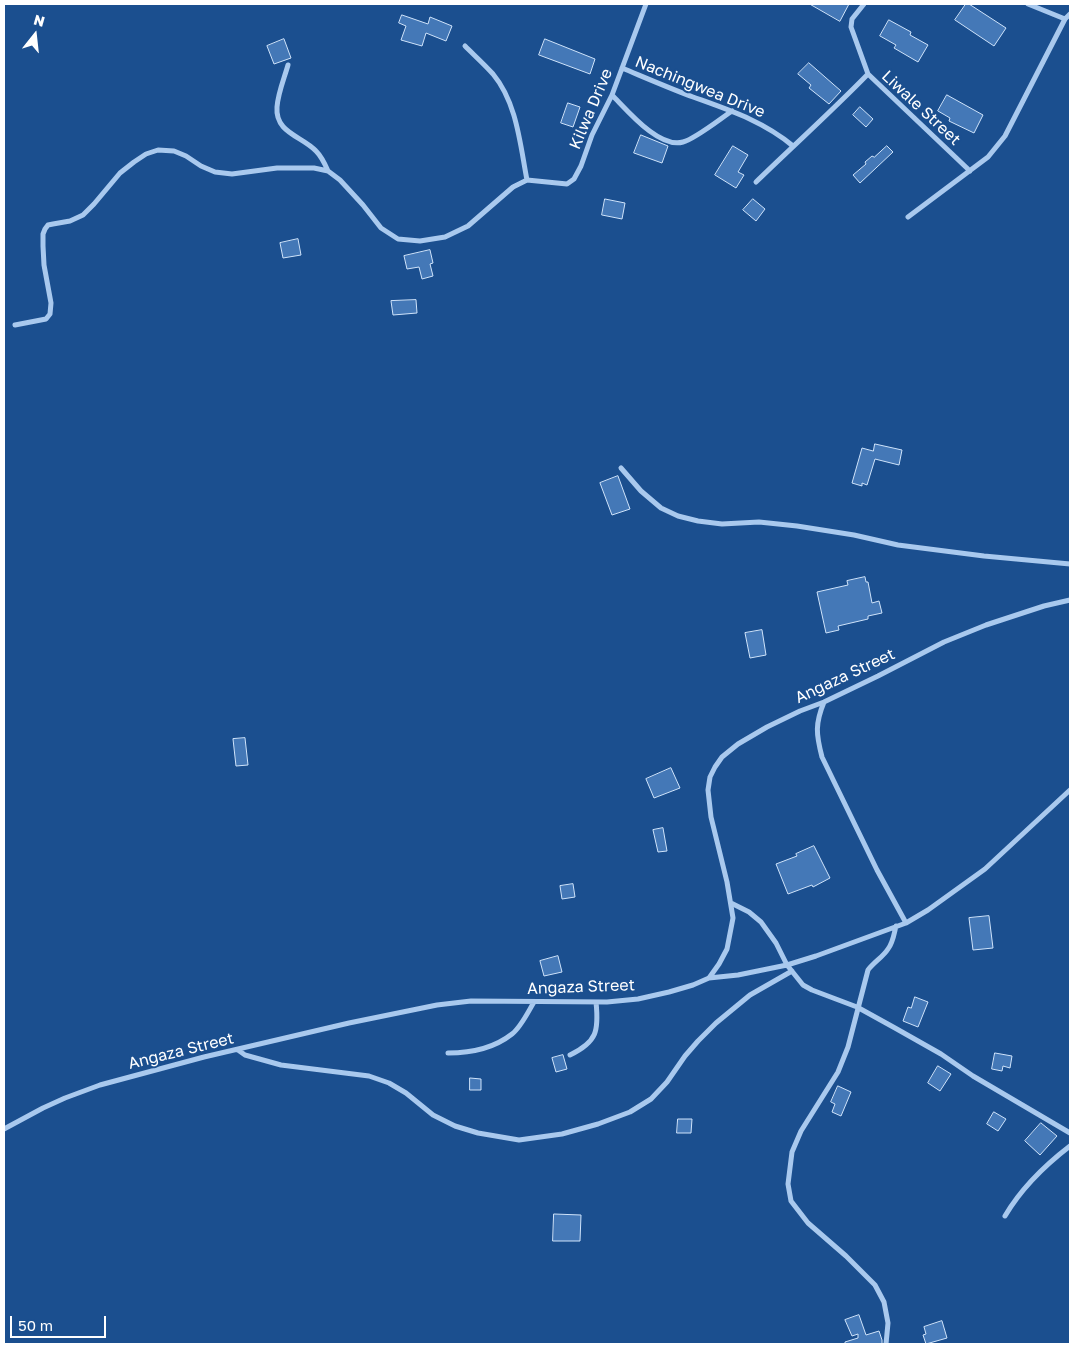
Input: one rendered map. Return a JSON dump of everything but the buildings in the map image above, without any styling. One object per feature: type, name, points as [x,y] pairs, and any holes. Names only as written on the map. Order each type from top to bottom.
[{"type":"street","name":"Kilwa Drive","points":[[528,180],[567,184],[574,179],[581,166],[592,135],[612,95],[646,4]]},
{"type":"street","name":"Liwale Street","points":[[864,4],[852,18],[851,27],[868,74],[970,171]]},
{"type":"street","points":[[1028,4],[1065,19]]},
{"type":"street","points":[[908,217],[988,157],[1005,136],[1065,19],[1070,14]]},
{"type":"street","points":[[15,325],[46,319],[50,314],[51,303],[43,246],[43,234],[48,225],[70,221],[83,215],[120,173],[146,154],[158,150],[186,156],[201,166],[215,172],[232,174],[277,168],[314,168],[328,171],[340,180],[381,228],[398,239],[420,241],[445,237],[468,226],[513,187],[528,180],[516,119],[504,92],[494,75],[466,46]]},
{"type":"street","points":[[288,65],[277,108],[280,124],[294,137],[317,152],[324,161],[328,171]]},
{"type":"street","name":"Nachingwea Drive","points":[[622,68],[761,124],[793,146]]},
{"type":"street","points":[[756,182],[868,74]]},
{"type":"street","points":[[612,95],[652,132],[662,139],[673,143],[684,142],[732,111]]},
{"type":"street","points":[[621,468],[641,491],[661,508],[678,516],[722,524],[759,522],[797,526],[854,535],[898,545],[1070,564]]},
{"type":"street","name":"Angaza Street","points":[[4,1129],[42,1108],[92,1088],[349,1023],[437,1005],[471,1001],[596,1002],[638,999],[693,985],[709,978],[727,949],[733,918],[727,882],[711,817],[708,790],[712,772],[722,757],[738,744],[767,727],[824,702],[944,642],[986,625],[1044,606],[1070,600]]},
{"type":"street","points":[[824,702],[817,719],[817,739],[822,757],[877,870],[906,922]]},
{"type":"street","points":[[709,978],[738,975],[787,965],[906,922],[928,910],[985,869],[1070,790]]},
{"type":"street","points":[[731,903],[749,912],[761,922],[776,943],[787,965],[803,985],[858,1007],[941,1054],[973,1076],[1070,1132]]},
{"type":"street","points":[[886,1344],[888,1323],[884,1302],[875,1285],[846,1256],[808,1224],[791,1201],[788,1184],[792,1152],[802,1131],[838,1072],[848,1047],[868,970],[888,949],[896,926]]},
{"type":"street","points":[[238,1050],[245,1055],[281,1065],[369,1076],[389,1083],[434,1115],[455,1126],[478,1134],[518,1140],[562,1134],[598,1124],[630,1112],[651,1100],[667,1082],[685,1056],[716,1023],[750,995],[792,971]]},
{"type":"street","points":[[448,1053],[481,1050],[513,1034],[534,1002]]},
{"type":"street","points":[[570,1055],[585,1047],[594,1037],[596,1002]]},
{"type":"street","points":[[1005,1216],[1020,1192],[1070,1146]]}]
